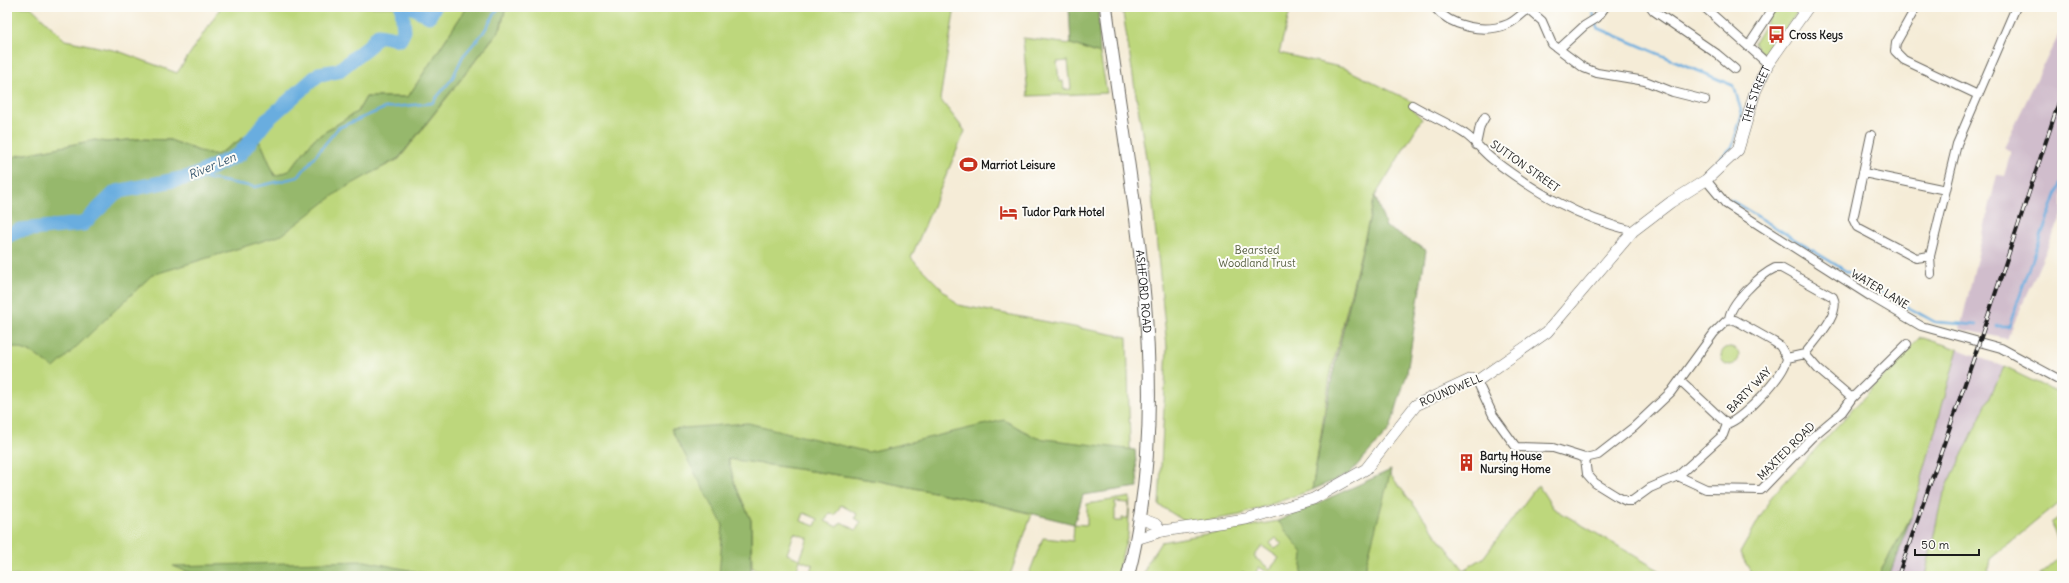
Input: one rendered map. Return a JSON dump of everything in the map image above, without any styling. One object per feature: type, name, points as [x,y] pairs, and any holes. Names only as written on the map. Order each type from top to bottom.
[{"type":"main road","name":"ASHFORD ROAD","points":[[1106,7],[1133,192],[1144,307],[1148,380],[1148,432],[1144,491],[1128,576]]},
{"type":"street","points":[[1434,7],[1439,13],[1459,24],[1480,30],[1509,24],[1527,8],[1542,21],[1552,44],[1584,68],[1597,73],[1645,81],[1673,92],[1705,100]]},
{"type":"street","points":[[1559,49],[1584,26],[1597,18],[1605,7]]},
{"type":"street","points":[[1651,7],[1654,11],[1717,54],[1735,69]]},
{"type":"street","points":[[1704,7],[1749,45],[1768,64]]},
{"type":"street","points":[[1749,45],[1774,7]]},
{"type":"street","name":"THE STREET","points":[[1706,180],[1738,150],[1756,92],[1768,64],[1808,7]]},
{"type":"street","points":[[1916,7],[1896,43],[1895,51],[1904,60],[1978,95]]},
{"type":"street","points":[[1931,274],[1930,256],[1957,144],[2016,7]]},
{"type":"street","name":"SUTTON STREET","points":[[1412,105],[1466,135],[1492,159],[1540,192],[1573,211],[1605,223],[1633,230]]},
{"type":"street","points":[[1476,145],[1480,126],[1485,117]]},
{"type":"street","points":[[1872,135],[1853,219],[1857,227],[1916,258],[1930,256]]},
{"type":"street","points":[[1864,173],[1946,190]]},
{"type":"street","name":"ROUNDWELL","points":[[1136,539],[1162,531],[1246,519],[1313,499],[1366,469],[1416,405],[1472,379],[1477,381],[1547,332],[1633,230],[1671,202],[1706,180]]},
{"type":"street","name":"WATER LANE","points":[[1706,180],[1726,204],[1863,292],[1921,326],[2001,348],[2062,381]]},
{"type":"street","points":[[1477,381],[1493,415],[1516,447],[1553,448],[1585,458],[1598,455],[1614,444],[1681,381],[1720,325],[1729,320],[1735,320],[1780,346],[1787,358],[1805,354],[1832,317],[1835,310],[1835,300],[1833,297],[1781,268],[1771,270],[1745,292],[1731,310],[1729,320]]},
{"type":"street","name":"MAXTED ROAD","points":[[1678,476],[1706,489],[1761,490],[1811,438],[1842,412],[1852,398],[1907,344]]},
{"type":"street","points":[[1805,354],[1818,369],[1852,398]]},
{"type":"street","name":"BARTY WAY","points":[[1681,381],[1727,424],[1739,418],[1776,379],[1784,368],[1787,358]]},
{"type":"street","points":[[1585,458],[1586,470],[1591,479],[1602,488],[1626,501],[1635,500],[1650,488],[1678,476],[1723,435],[1727,424]]},
{"type":"street","points":[[1139,518],[1155,524],[1162,531]]},
{"type":"shaded area","points":[[2062,27],[2062,215],[2007,339],[1960,329],[1997,175],[2004,176],[2011,152],[2004,147]]},
{"type":"shaded area","points":[[1958,349],[2004,367],[1942,497],[1925,576],[1878,576],[1911,517]]},
{"type":"green space","points":[[7,7],[31,7],[65,40],[118,51],[177,73],[221,7],[467,7],[408,97],[366,97],[358,111],[314,139],[289,171],[275,176],[261,143],[246,136],[217,155],[199,151],[170,140],[139,139],[106,142],[95,140],[16,156],[7,164]]},
{"type":"green space","points":[[467,7],[506,7],[500,29],[399,158],[341,190],[282,235],[152,275],[54,368],[31,352],[7,345],[7,164],[16,156],[95,140],[106,142],[139,139],[170,140],[199,151],[217,155],[246,136],[261,143],[275,176],[289,171],[314,139],[358,111],[366,97],[408,97]]},
{"type":"green space","points":[[506,7],[955,7],[940,99],[965,131],[911,258],[958,305],[1127,337],[1131,481],[730,459],[879,481],[989,503],[1032,514],[1010,575],[1011,576],[810,576],[813,565],[800,560],[795,576],[777,576],[752,568],[751,520],[735,485],[728,460],[724,576],[7,576],[7,321],[233,241],[399,159],[501,28]],"holes":[[[841,505],[857,514],[855,518],[861,522],[856,530],[841,522],[837,527],[825,521],[830,513],[835,515]],[[804,513],[818,519],[815,526],[801,521]],[[794,533],[808,538],[800,559],[787,554]]]},
{"type":"green space","points":[[1069,7],[1098,7],[1100,54],[1071,44]]},
{"type":"green space","name":"Bearsted Woodland Trust","points":[[1122,7],[1291,7],[1279,53],[1344,68],[1413,102],[1411,108],[1422,119],[1375,196],[1330,377],[1312,490],[1240,515],[1189,524],[1159,505],[1167,347],[1152,195]]},
{"type":"green space","points":[[1776,7],[1801,7],[1771,49],[1768,52],[1761,53],[1754,43]]},
{"type":"green space","points":[[1023,38],[1071,44],[1100,54],[1107,93],[1028,96]],"holes":[[[1068,61],[1071,89],[1064,90],[1063,81],[1059,82],[1057,62]]]},
{"type":"green space","points":[[1375,196],[1386,227],[1426,250],[1407,373],[1390,429],[1349,474],[1312,490],[1332,377]]},
{"type":"green space","points":[[1920,337],[1958,349],[1911,517],[1878,576],[1753,576],[1740,553],[1772,496]]},
{"type":"green space","points":[[1730,347],[1736,350],[1739,356],[1736,362],[1730,365],[1724,362],[1721,356],[1724,350]]},
{"type":"green space","points":[[2004,367],[2062,395],[2062,500],[1990,559],[1988,570],[1993,576],[1925,576],[1942,497]]},
{"type":"green space","points":[[1004,420],[1037,438],[1135,450],[1138,487],[1083,495],[1074,524],[989,503],[879,481],[728,459],[735,485],[751,520],[751,576],[719,576],[723,525],[671,429],[748,423],[868,452]]},
{"type":"green space","points":[[1391,470],[1363,576],[1301,576],[1303,553],[1278,521]]},
{"type":"green space","points":[[1389,473],[1464,570],[1483,558],[1538,485],[1553,508],[1669,576],[1363,576]]},
{"type":"green space","points":[[1352,488],[1315,576],[1268,576],[1269,573],[1259,567],[1254,576],[1242,572],[1240,576],[1143,576],[1147,564],[1161,542],[1278,521]],"holes":[[[1276,538],[1282,544],[1275,549],[1270,543]],[[1262,546],[1279,558],[1270,569],[1254,557]]]},
{"type":"green space","points":[[1130,497],[1128,535],[1116,576],[1028,576],[1043,538],[1073,541],[1074,524],[1087,525],[1087,504]],"holes":[[[1115,502],[1129,503],[1128,518],[1122,518],[1122,521],[1115,521]]]},
{"type":"green space","points":[[2062,515],[2062,553],[2051,523]]},
{"type":"green space","points":[[1911,517],[1889,576],[1878,576]]},
{"type":"green space","points":[[2062,555],[2062,576],[2039,576]]},
{"type":"green space","points":[[365,561],[438,576],[198,576],[173,566]]},
{"type":"waterway","name":"River Len","points":[[7,236],[20,230],[83,224],[116,192],[194,176],[240,154],[266,121],[319,74],[338,71],[370,45],[378,35],[400,39],[404,31],[402,7]]},
{"type":"waterway","name":"River Len","points":[[413,7],[429,16],[433,9],[432,7]]},
{"type":"waterway","points":[[194,176],[255,187],[298,177],[338,128],[385,108],[432,103],[452,79],[463,56],[483,33],[499,7]]},
{"type":"waterway","points":[[1591,7],[1598,28],[1734,86],[1742,114],[1732,147],[1718,161]]},
{"type":"waterway","points":[[1997,326],[2009,326],[2060,184],[2062,184]]},
{"type":"waterway","points":[[1731,200],[1880,292],[1935,322],[1977,325]]},
{"type":"railway","points":[[1898,576],[1977,349],[2062,93]]},
{"type":"place","name":"Cross Keys","points":[[1776,35]]},
{"type":"place","name":"Marriot Leisure","points":[[968,165]]},
{"type":"place","name":"Tudor Park Hotel","points":[[1009,212]]},
{"type":"place","name":"Barty House Nursing Home","points":[[1467,462]]}]
